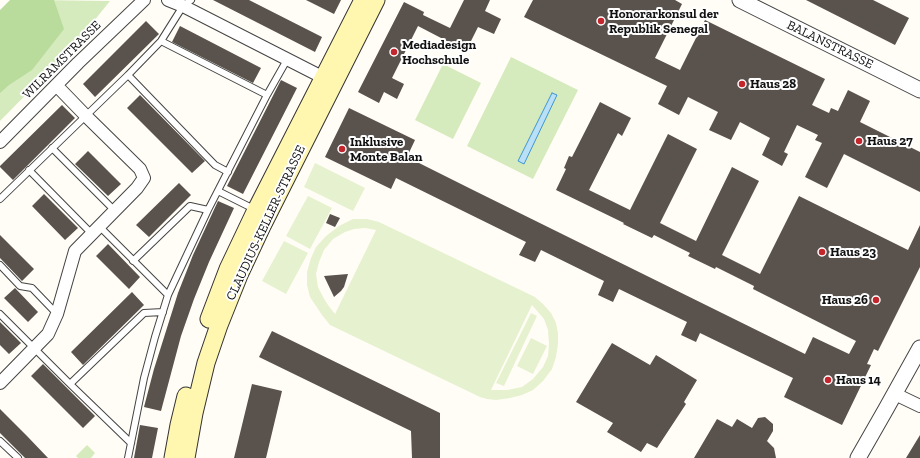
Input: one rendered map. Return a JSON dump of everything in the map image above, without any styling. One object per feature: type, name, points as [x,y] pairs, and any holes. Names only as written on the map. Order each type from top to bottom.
[{"type":"main road","name":"CLAUDIUS-KELLER-STRASSE","points":[[186,458],[194,413],[206,363],[219,325],[239,275],[329,80],[362,0]]},
{"type":"main road","name":"CLAUDIUS-KELLER-STRASSE","points":[[173,458],[179,425],[195,360],[228,269],[256,210],[376,0]]},
{"type":"street","name":"WILRAMSTRASSE","points":[[0,142],[56,85],[144,0]]},
{"type":"street","points":[[168,0],[187,3],[329,80]]},
{"type":"street","name":"BALANSTRASSE","points":[[740,0],[920,90]]},
{"type":"street","points":[[0,383],[48,334],[57,314],[76,251],[114,210],[137,188],[144,178],[140,169],[56,85]]},
{"type":"street","points":[[858,458],[920,348]]},
{"type":"street","points":[[895,394],[920,406]]},
{"type":"lane","points":[[0,199],[161,41],[187,3]]},
{"type":"lane","points":[[161,41],[267,95]]},
{"type":"lane","points":[[128,458],[144,378],[168,295],[208,210],[267,95],[288,58]]},
{"type":"lane","points":[[128,75],[214,165],[228,172]]},
{"type":"lane","points":[[52,148],[114,210]]},
{"type":"lane","points":[[29,170],[95,230],[133,261],[168,295]]},
{"type":"lane","points":[[218,191],[256,210]]},
{"type":"lane","points":[[133,261],[190,206],[208,210]]},
{"type":"lane","points":[[0,265],[20,286],[32,288],[57,314]]},
{"type":"lane","points":[[70,384],[144,313],[163,312]]},
{"type":"lane","points":[[0,314],[131,443]]},
{"type":"lane","points":[[0,441],[18,458]]},
{"type":"green space","points":[[10,0],[54,0],[64,29],[32,70],[9,85],[0,93],[0,10]]},
{"type":"green space","points":[[35,0],[110,1],[72,48],[0,121],[0,30]]},
{"type":"green space","points":[[511,57],[578,90],[533,179],[467,146]]},
{"type":"green space","points":[[443,64],[481,83],[453,139],[415,120]]},
{"type":"green space","points":[[315,163],[365,188],[353,211],[304,187]]},
{"type":"green space","points":[[308,196],[332,208],[310,249],[286,236]]},
{"type":"green space","points":[[353,219],[367,219],[379,222],[535,297],[551,313],[556,323],[558,344],[552,369],[543,381],[533,390],[510,398],[496,400],[487,399],[330,325],[310,297],[307,285],[307,272],[316,247],[326,236],[339,226]],"holes":[[[365,228],[376,230],[335,314],[318,287],[316,274],[319,262],[324,250],[333,239],[345,232]],[[532,305],[544,319],[548,330],[548,356],[543,367],[533,379],[522,387],[507,390],[491,390]]]},
{"type":"green space","points":[[284,241],[308,253],[286,294],[262,281]]},
{"type":"green space","points":[[531,313],[537,316],[504,386],[496,383]]},
{"type":"green space","points":[[531,338],[547,346],[533,374],[517,366]]},
{"type":"green space","points":[[87,445],[95,453],[91,458],[78,458],[76,456]]},
{"type":"water","points":[[552,93],[557,95],[524,164],[518,161]]},
{"type":"building","points":[[213,0],[249,0],[322,37],[315,52]]},
{"type":"building","points":[[306,0],[341,0],[334,14]]},
{"type":"building","points":[[464,0],[490,0],[485,11],[501,19],[494,34],[478,27],[466,51],[418,26],[392,78],[404,84],[397,99],[384,92],[379,103],[358,92],[404,2],[424,12],[423,15],[450,28]]},
{"type":"building","points":[[533,0],[675,0],[682,4],[655,58],[680,70],[705,20],[825,79],[812,105],[829,113],[831,108],[838,111],[848,90],[870,101],[860,122],[920,152],[920,192],[844,154],[827,188],[805,177],[822,143],[815,140],[818,135],[797,125],[784,152],[788,154],[782,166],[762,155],[770,138],[740,122],[731,140],[709,130],[718,112],[688,97],[679,115],[658,104],[667,86],[524,17]]},
{"type":"building","points":[[806,0],[873,0],[909,18],[895,45]]},
{"type":"building","points":[[146,21],[159,34],[95,97],[83,84]]},
{"type":"building","points":[[180,26],[261,68],[253,83],[172,42]]},
{"type":"building","points":[[281,80],[297,88],[243,194],[227,186]]},
{"type":"building","points":[[140,95],[205,161],[192,173],[127,108]]},
{"type":"building","points":[[600,102],[631,118],[622,136],[618,133],[589,190],[630,210],[668,134],[697,149],[660,223],[696,241],[732,167],[759,181],[722,255],[760,274],[799,196],[908,250],[920,225],[920,267],[878,351],[874,349],[867,364],[871,365],[842,425],[784,397],[793,378],[700,333],[696,342],[681,335],[687,322],[619,289],[613,302],[598,295],[604,281],[541,250],[535,262],[519,255],[526,242],[396,178],[391,189],[325,157],[349,108],[415,140],[407,157],[805,354],[813,337],[849,354],[856,341],[753,289],[754,286],[716,267],[715,269],[688,256],[690,253],[654,235],[652,238],[556,190],[566,169],[564,168],[569,156],[572,157]]},
{"type":"building","points":[[62,105],[75,118],[13,180],[0,166]]},
{"type":"building","points":[[88,151],[121,184],[108,196],[75,164]]},
{"type":"building","points":[[179,183],[191,195],[149,237],[136,225]]},
{"type":"building","points":[[44,194],[78,228],[65,240],[32,206]]},
{"type":"building","points":[[218,201],[234,208],[194,299],[181,336],[161,411],[144,407],[154,369],[178,293],[193,255]]},
{"type":"building","points":[[330,214],[340,218],[335,227],[326,223]]},
{"type":"building","points":[[0,235],[34,269],[22,281],[0,258]]},
{"type":"building","points":[[108,244],[140,277],[129,289],[96,256]]},
{"type":"building","points":[[348,274],[344,287],[334,297],[324,276]]},
{"type":"building","points":[[15,288],[38,312],[28,322],[4,298]]},
{"type":"building","points":[[132,292],[144,305],[83,365],[71,352]]},
{"type":"building","points":[[0,322],[21,343],[9,354],[0,345]]},
{"type":"building","points":[[272,331],[440,413],[440,458],[412,458],[411,431],[259,357]]},
{"type":"building","points":[[612,343],[650,365],[656,355],[697,380],[684,402],[686,404],[657,448],[647,443],[641,452],[607,432],[613,423],[576,402]]},
{"type":"building","points":[[43,364],[95,416],[83,428],[31,376]]},
{"type":"building","points":[[252,384],[282,391],[266,458],[234,458]]},
{"type":"building","points":[[0,409],[48,458],[25,458],[0,433]]},
{"type":"building","points":[[765,417],[773,424],[773,431],[767,441],[774,448],[776,458],[694,458],[717,419],[732,427],[737,419],[752,428],[758,418]]},
{"type":"building","points":[[140,425],[158,428],[152,458],[134,458]]},
{"type":"building","points":[[920,435],[920,458],[906,458]]},
{"type":"place","name":"Honorarkonsul der Republik Senegal","points":[[601,21]]},
{"type":"place","name":"Mediadesign Hochschule","points":[[394,52]]},
{"type":"place","name":"Haus 28","points":[[742,84]]},
{"type":"place","name":"Haus 27","points":[[859,141]]},
{"type":"place","name":"Inklusive Monte Balan","points":[[342,149]]},
{"type":"place","name":"Haus 23","points":[[822,252]]},
{"type":"place","name":"Haus 26","points":[[876,300]]},
{"type":"place","name":"Haus 14","points":[[828,380]]}]
